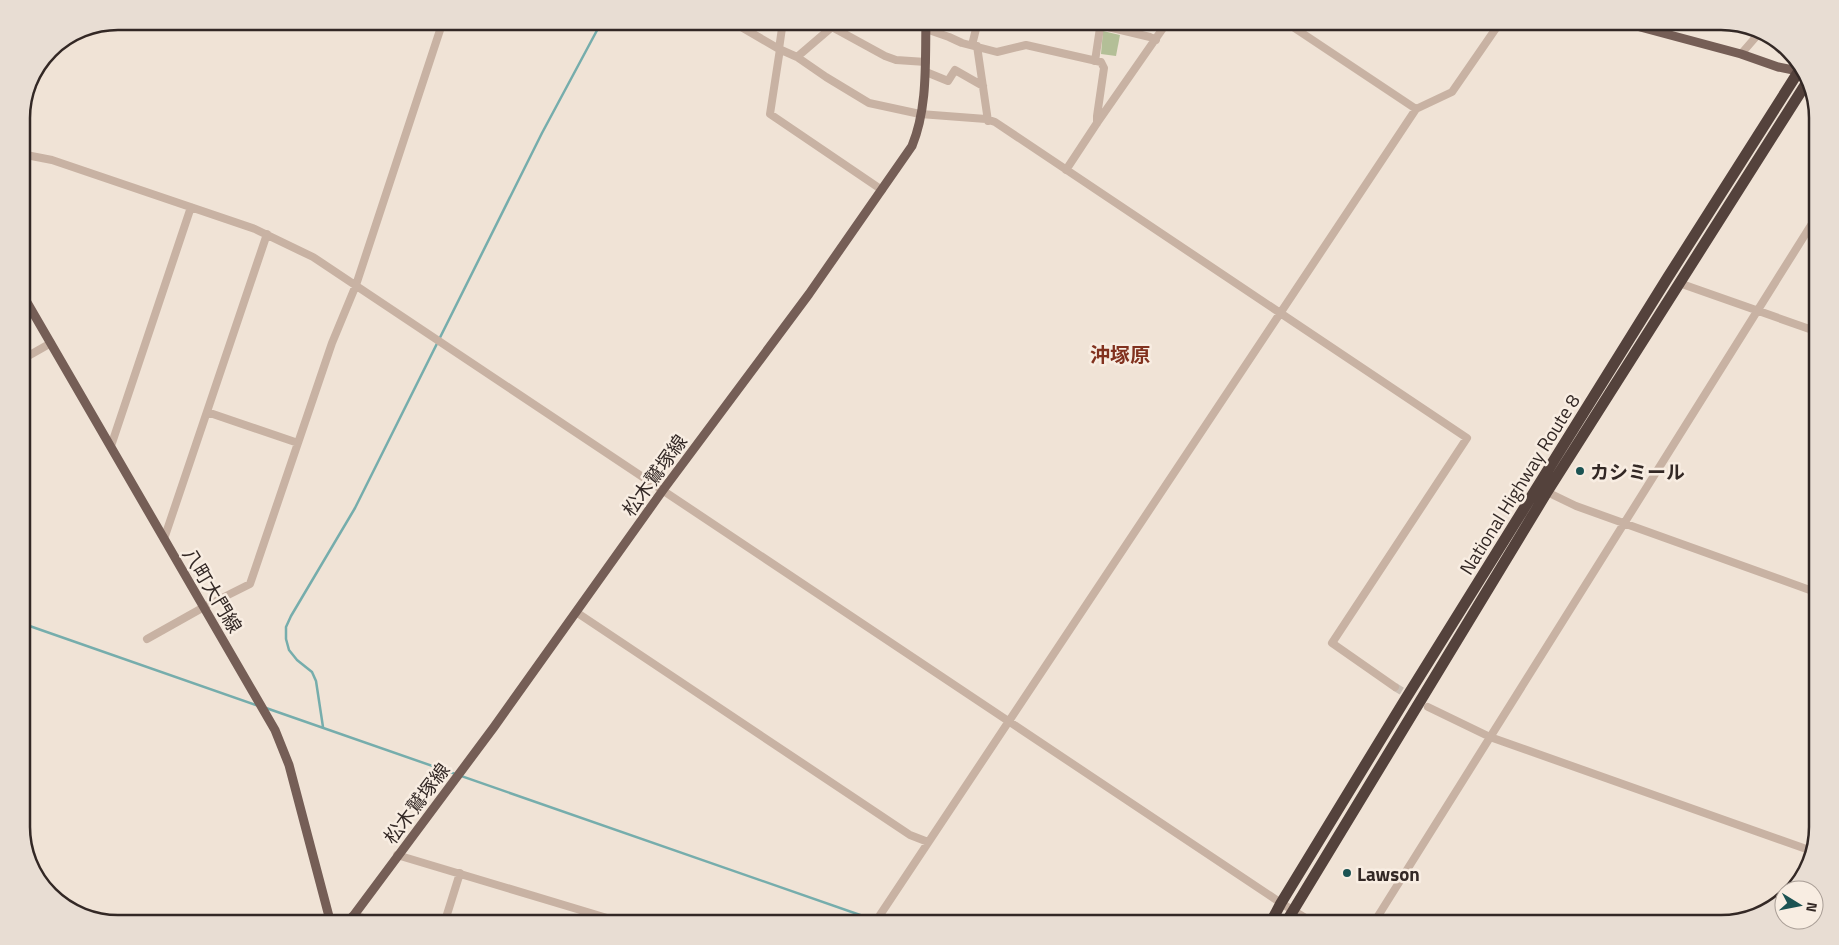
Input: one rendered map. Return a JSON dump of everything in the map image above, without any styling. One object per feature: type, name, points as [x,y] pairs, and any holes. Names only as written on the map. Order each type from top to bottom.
[{"type":"highway","name":"National Highway Route 8","points":[[1275,915],[1403,702],[1668,277],[1798,76]]},
{"type":"highway","name":"National Highway Route 8","points":[[1290,915],[1548,492],[1803,88]]},
{"type":"main road","name":"松木鷲塚線","points":[[354,915],[663,490],[809,294],[912,146],[918,132],[926,67],[926,30]]},
{"type":"main road","points":[[1651,30],[1741,54],[1778,67],[1794,69]]},
{"type":"main road","name":"八町大門線","points":[[30,306],[275,730],[289,765],[330,915]]},
{"type":"street","points":[[147,639],[250,584],[332,343],[356,285],[440,30]]},
{"type":"street","points":[[746,30],[779,49],[798,57],[826,77],[869,103],[920,114],[995,122],[1467,438],[1332,643],[1395,686]]},
{"type":"street","points":[[782,30],[770,114],[882,190]]},
{"type":"street","points":[[798,57],[829,30]]},
{"type":"street","points":[[837,30],[885,56],[926,67],[948,81],[955,70],[983,86]]},
{"type":"street","points":[[936,30],[962,43],[997,52],[1026,45],[1101,62],[1104,68],[1097,123]]},
{"type":"street","points":[[977,30],[975,46],[988,120]]},
{"type":"street","points":[[1095,61],[1100,30]]},
{"type":"street","points":[[1127,30],[1150,36],[1156,40]]},
{"type":"street","points":[[1066,170],[1162,30]]},
{"type":"street","points":[[1298,30],[1416,109]]},
{"type":"street","points":[[880,915],[1416,109],[1452,92],[1496,30]]},
{"type":"street","points":[[1741,54],[1755,37]]},
{"type":"street","points":[[30,156],[52,160],[191,207],[267,234],[301,250],[1300,915]]},
{"type":"street","points":[[111,446],[191,207]]},
{"type":"street","points":[[1379,915],[1809,228]]},
{"type":"street","points":[[164,538],[267,234]]},
{"type":"street","points":[[1679,284],[1809,329]]},
{"type":"street","points":[[30,355],[51,343]]},
{"type":"street","points":[[207,412],[298,443]]},
{"type":"street","points":[[1548,492],[1576,506],[1624,524],[1809,590]]},
{"type":"street","points":[[576,612],[910,835],[928,842]]},
{"type":"street","points":[[1428,707],[1490,737],[1806,849]]},
{"type":"street","points":[[397,855],[598,915]]},
{"type":"street","points":[[447,915],[460,873]]},
{"type":"green space","points":[[1103,31],[1120,35],[1116,56],[1101,54]]},
{"type":"waterway","points":[[323,727],[316,681],[312,672],[297,660],[289,650],[286,639],[286,627],[355,508],[542,133],[597,30]]},
{"type":"waterway","points":[[30,626],[256,705]]},
{"type":"waterway","points":[[266,708],[860,915]]},
{"type":"tunnel","points":[[1395,687],[1423,704]]},
{"type":"place","name":"カシミール","points":[[1580,471]]},
{"type":"place","name":"Lawson","points":[[1347,873]]},
{"type":"district","name":"沖塚原","points":[[1120,354]]}]
